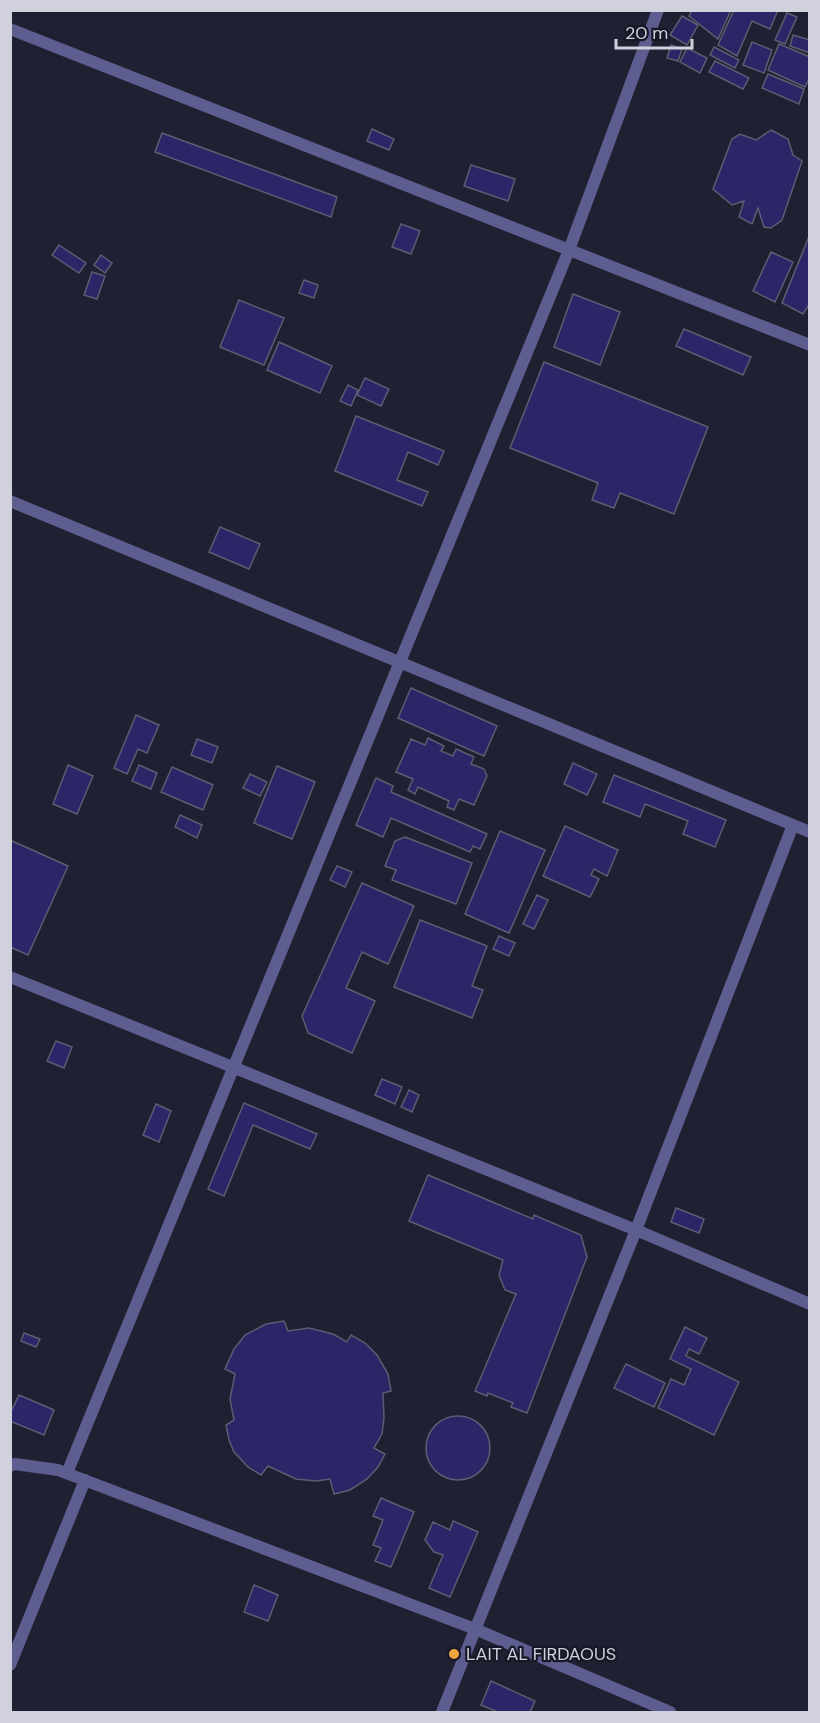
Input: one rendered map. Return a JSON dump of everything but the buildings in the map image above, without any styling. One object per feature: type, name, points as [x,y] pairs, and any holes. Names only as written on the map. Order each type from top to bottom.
[{"type":"street","points":[[67,1473],[568,250],[658,10]]},
{"type":"street","points":[[10,29],[810,345]]},
{"type":"street","points":[[10,501],[810,832]]},
{"type":"street","points":[[442,1713],[636,1230],[793,825]]},
{"type":"street","points":[[10,977],[636,1230],[810,1304]]},
{"type":"street","points":[[10,1466],[15,1464],[67,1473],[475,1629],[670,1713]]},
{"type":"street","points":[[10,1665],[85,1480]]},
{"type":"place","name":"LAIT AL FIRDAOUS","points":[[454,1654]]}]
